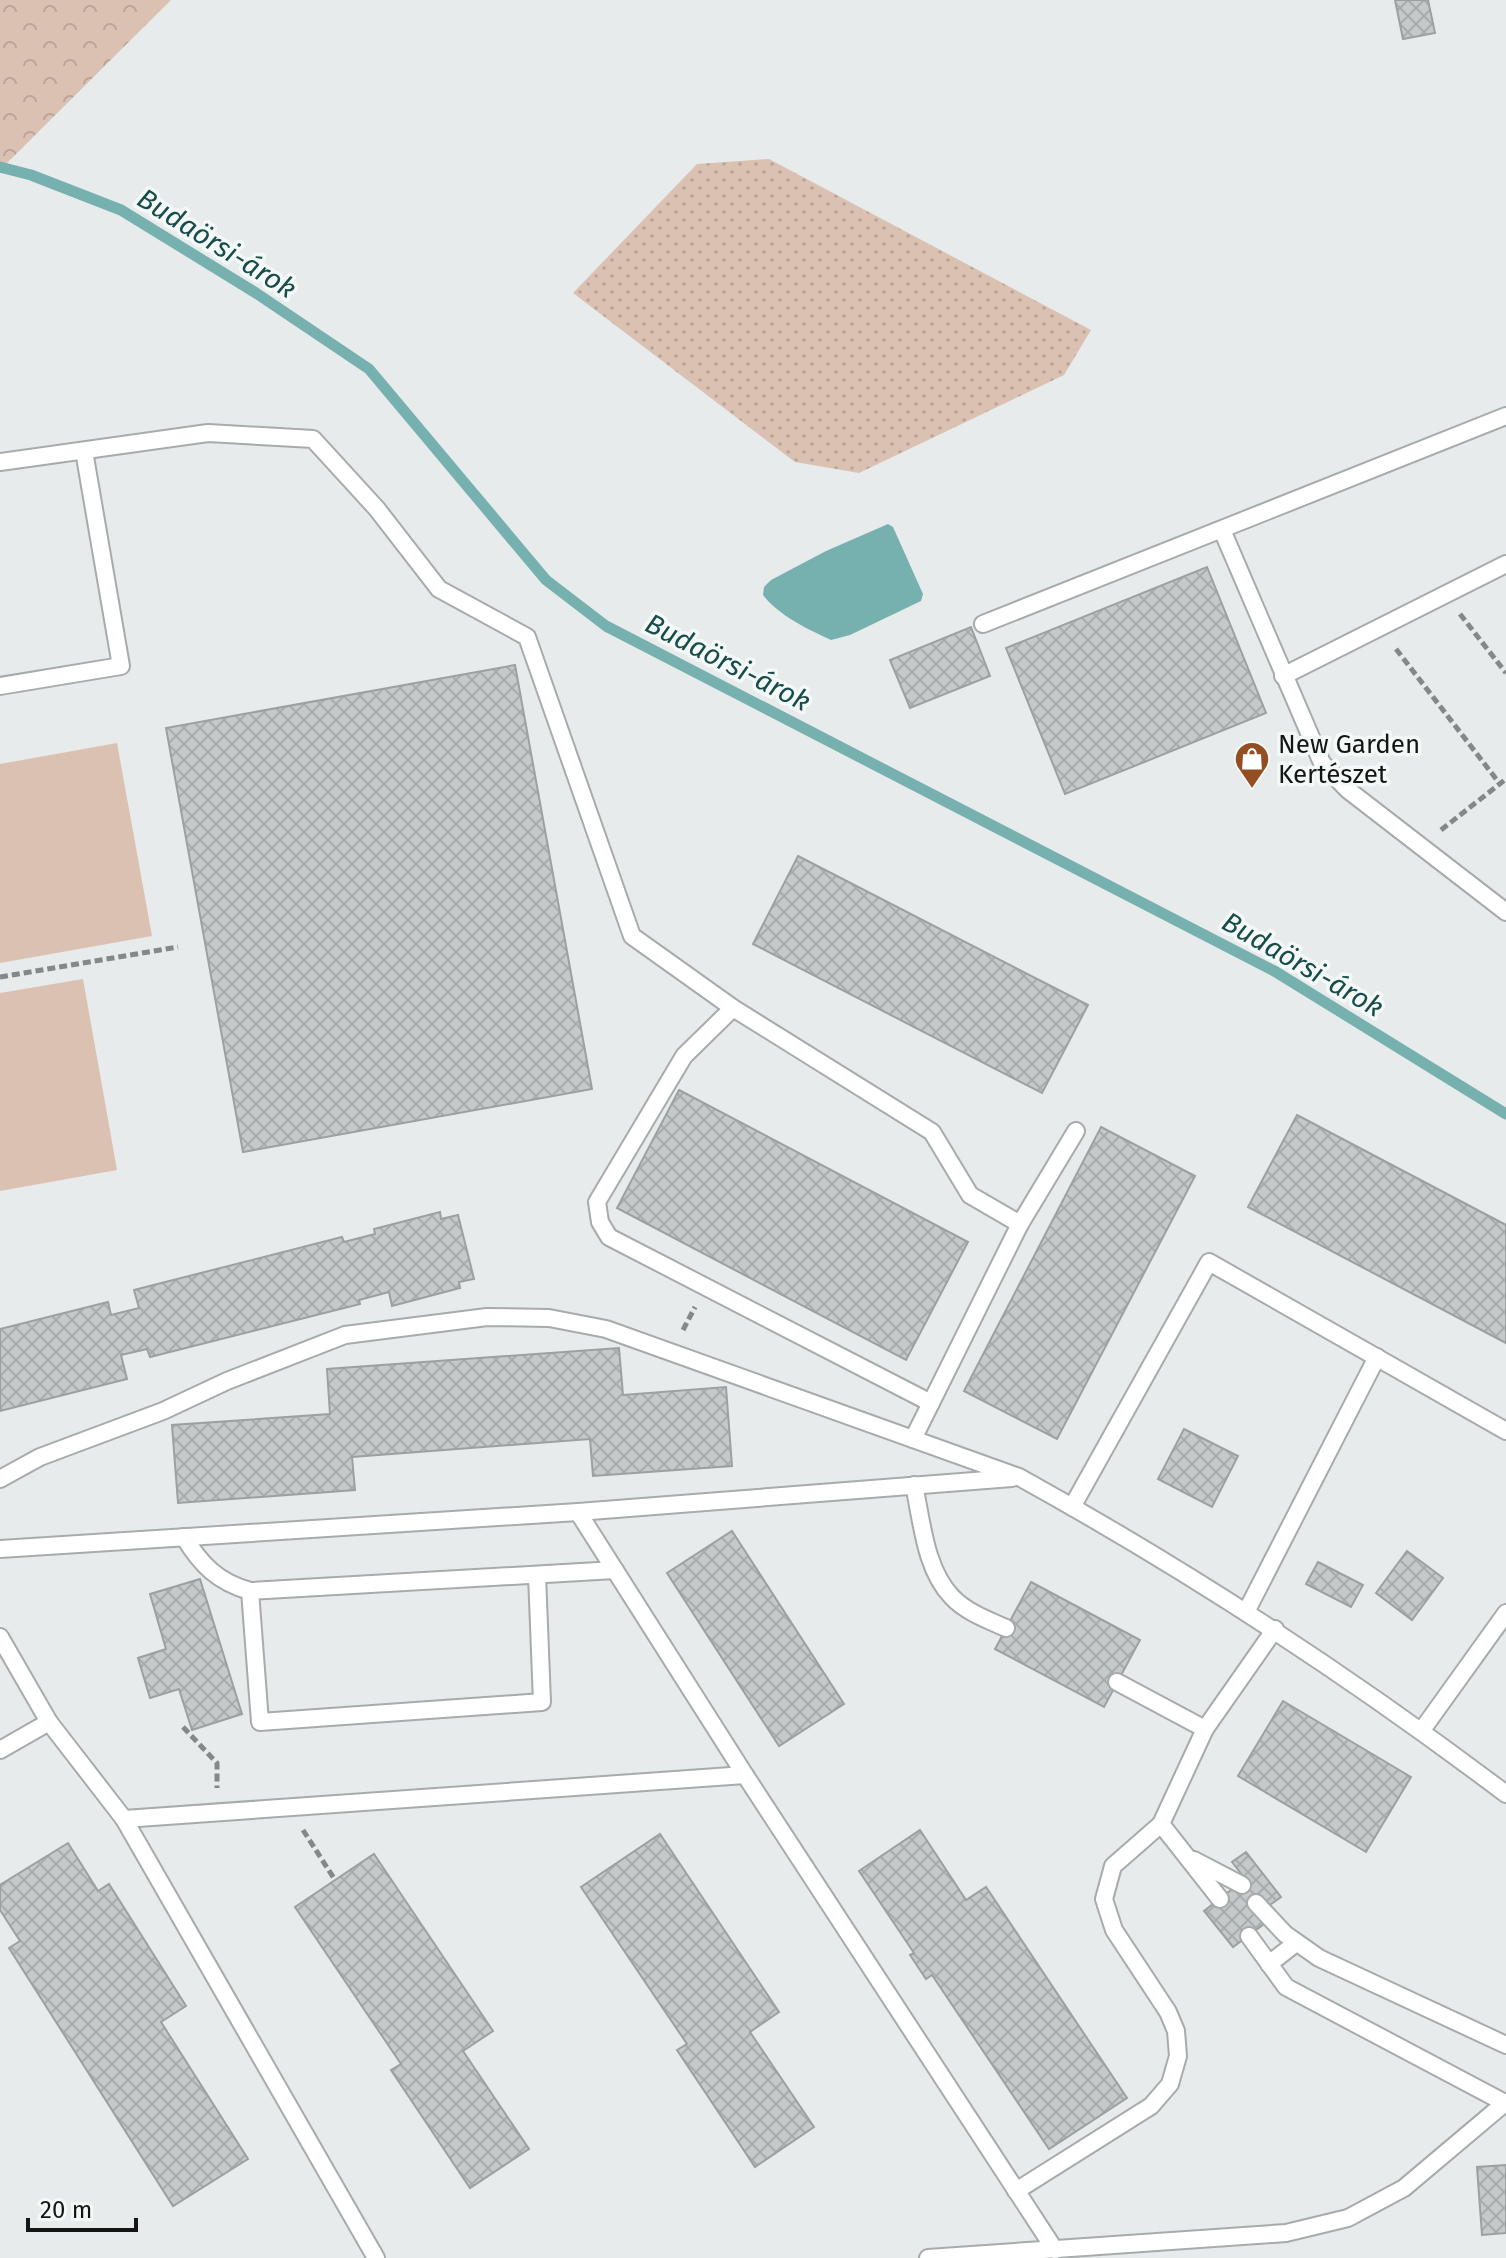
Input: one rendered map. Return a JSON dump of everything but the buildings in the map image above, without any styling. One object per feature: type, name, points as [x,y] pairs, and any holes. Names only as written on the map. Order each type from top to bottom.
[{"type":"lane","points":[[983,624],[1506,416]]},
{"type":"lane","points":[[0,462],[208,433],[313,439],[377,509],[439,589],[527,637],[632,936],[733,1008],[932,1132],[970,1195],[1020,1224]]},
{"type":"lane","points":[[0,686],[121,666],[84,451]]},
{"type":"lane","points":[[1222,530],[1322,763],[1348,790],[1506,912]]},
{"type":"lane","points":[[1283,676],[1506,564]]},
{"type":"lane","points":[[733,1008],[684,1056],[597,1202],[600,1222],[609,1237],[931,1403]]},
{"type":"lane","points":[[913,1439],[1020,1224],[1076,1131]]},
{"type":"lane","points":[[1072,1507],[1209,1262],[1506,1431]]},
{"type":"lane","points":[[0,1479],[40,1457],[163,1411],[227,1381],[345,1335],[487,1317],[549,1318],[606,1329],[1019,1477],[1275,1629],[1422,1730],[1506,1794]]},
{"type":"lane","points":[[1246,1612],[1377,1357]]},
{"type":"lane","points":[[0,1549],[578,1512],[1019,1477]]},
{"type":"lane","points":[[914,1485],[928,1552],[944,1587],[953,1599],[1006,1628]]},
{"type":"lane","points":[[578,1512],[745,1775],[1055,2250]]},
{"type":"lane","points":[[184,1537],[209,1571],[227,1585],[250,1591],[615,1570]]},
{"type":"lane","points":[[250,1591],[260,1722],[542,1702],[537,1575]]},
{"type":"lane","points":[[1422,1730],[1506,1613]]},
{"type":"lane","points":[[1016,2191],[1151,2106],[1170,2084],[1178,2056],[1176,2031],[1168,2012],[1114,1930],[1104,1899],[1113,1866],[1161,1824],[1205,1729],[1275,1629]]},
{"type":"lane","points":[[0,1637],[49,1722],[124,1819],[376,2258]]},
{"type":"lane","points":[[1117,1682],[1205,1729]]},
{"type":"lane","points":[[0,1750],[49,1722]]},
{"type":"lane","points":[[124,1819],[745,1775]]},
{"type":"lane","points":[[1161,1824],[1220,1899]]},
{"type":"lane","points":[[1187,1856],[1242,1885]]},
{"type":"lane","points":[[1256,1903],[1296,1943],[1319,1958],[1506,2045]]},
{"type":"lane","points":[[928,2258],[1286,2233],[1348,2218],[1404,2188],[1506,2103],[1286,1987],[1249,1936]]},
{"type":"lane","points":[[1269,1964],[1296,1943]]},
{"type":"path","points":[[1445,595],[1506,673]]},
{"type":"path","points":[[1380,628],[1500,784]]},
{"type":"path","points":[[1420,847],[1506,779]]},
{"type":"path","points":[[0,977],[178,947]]},
{"type":"path","points":[[671,1352],[707,1287]]},
{"type":"path","points":[[183,1727],[217,1763],[218,1813]]},
{"type":"path","points":[[288,1808],[335,1880]]},
{"type":"green space","points":[[0,0],[171,0],[0,170]]},
{"type":"green space","points":[[769,159],[1091,330],[1064,375],[859,473],[795,462],[573,293],[697,164]]},
{"type":"green space","points":[[117,743],[152,936],[0,963],[0,764]]},
{"type":"green space","points":[[83,979],[117,1170],[0,1191],[0,993]]},
{"type":"water","points":[[888,524],[893,527],[923,594],[921,601],[850,635],[831,640],[785,615],[763,595],[764,587],[771,580],[826,551]]},
{"type":"waterway","name":"Budaörsi-árok","points":[[0,167],[31,175],[121,210],[256,293],[369,369],[546,580],[606,626],[1276,972],[1506,1114]]},
{"type":"place","name":"New Garden Kertészet","points":[[1252,790]]}]
